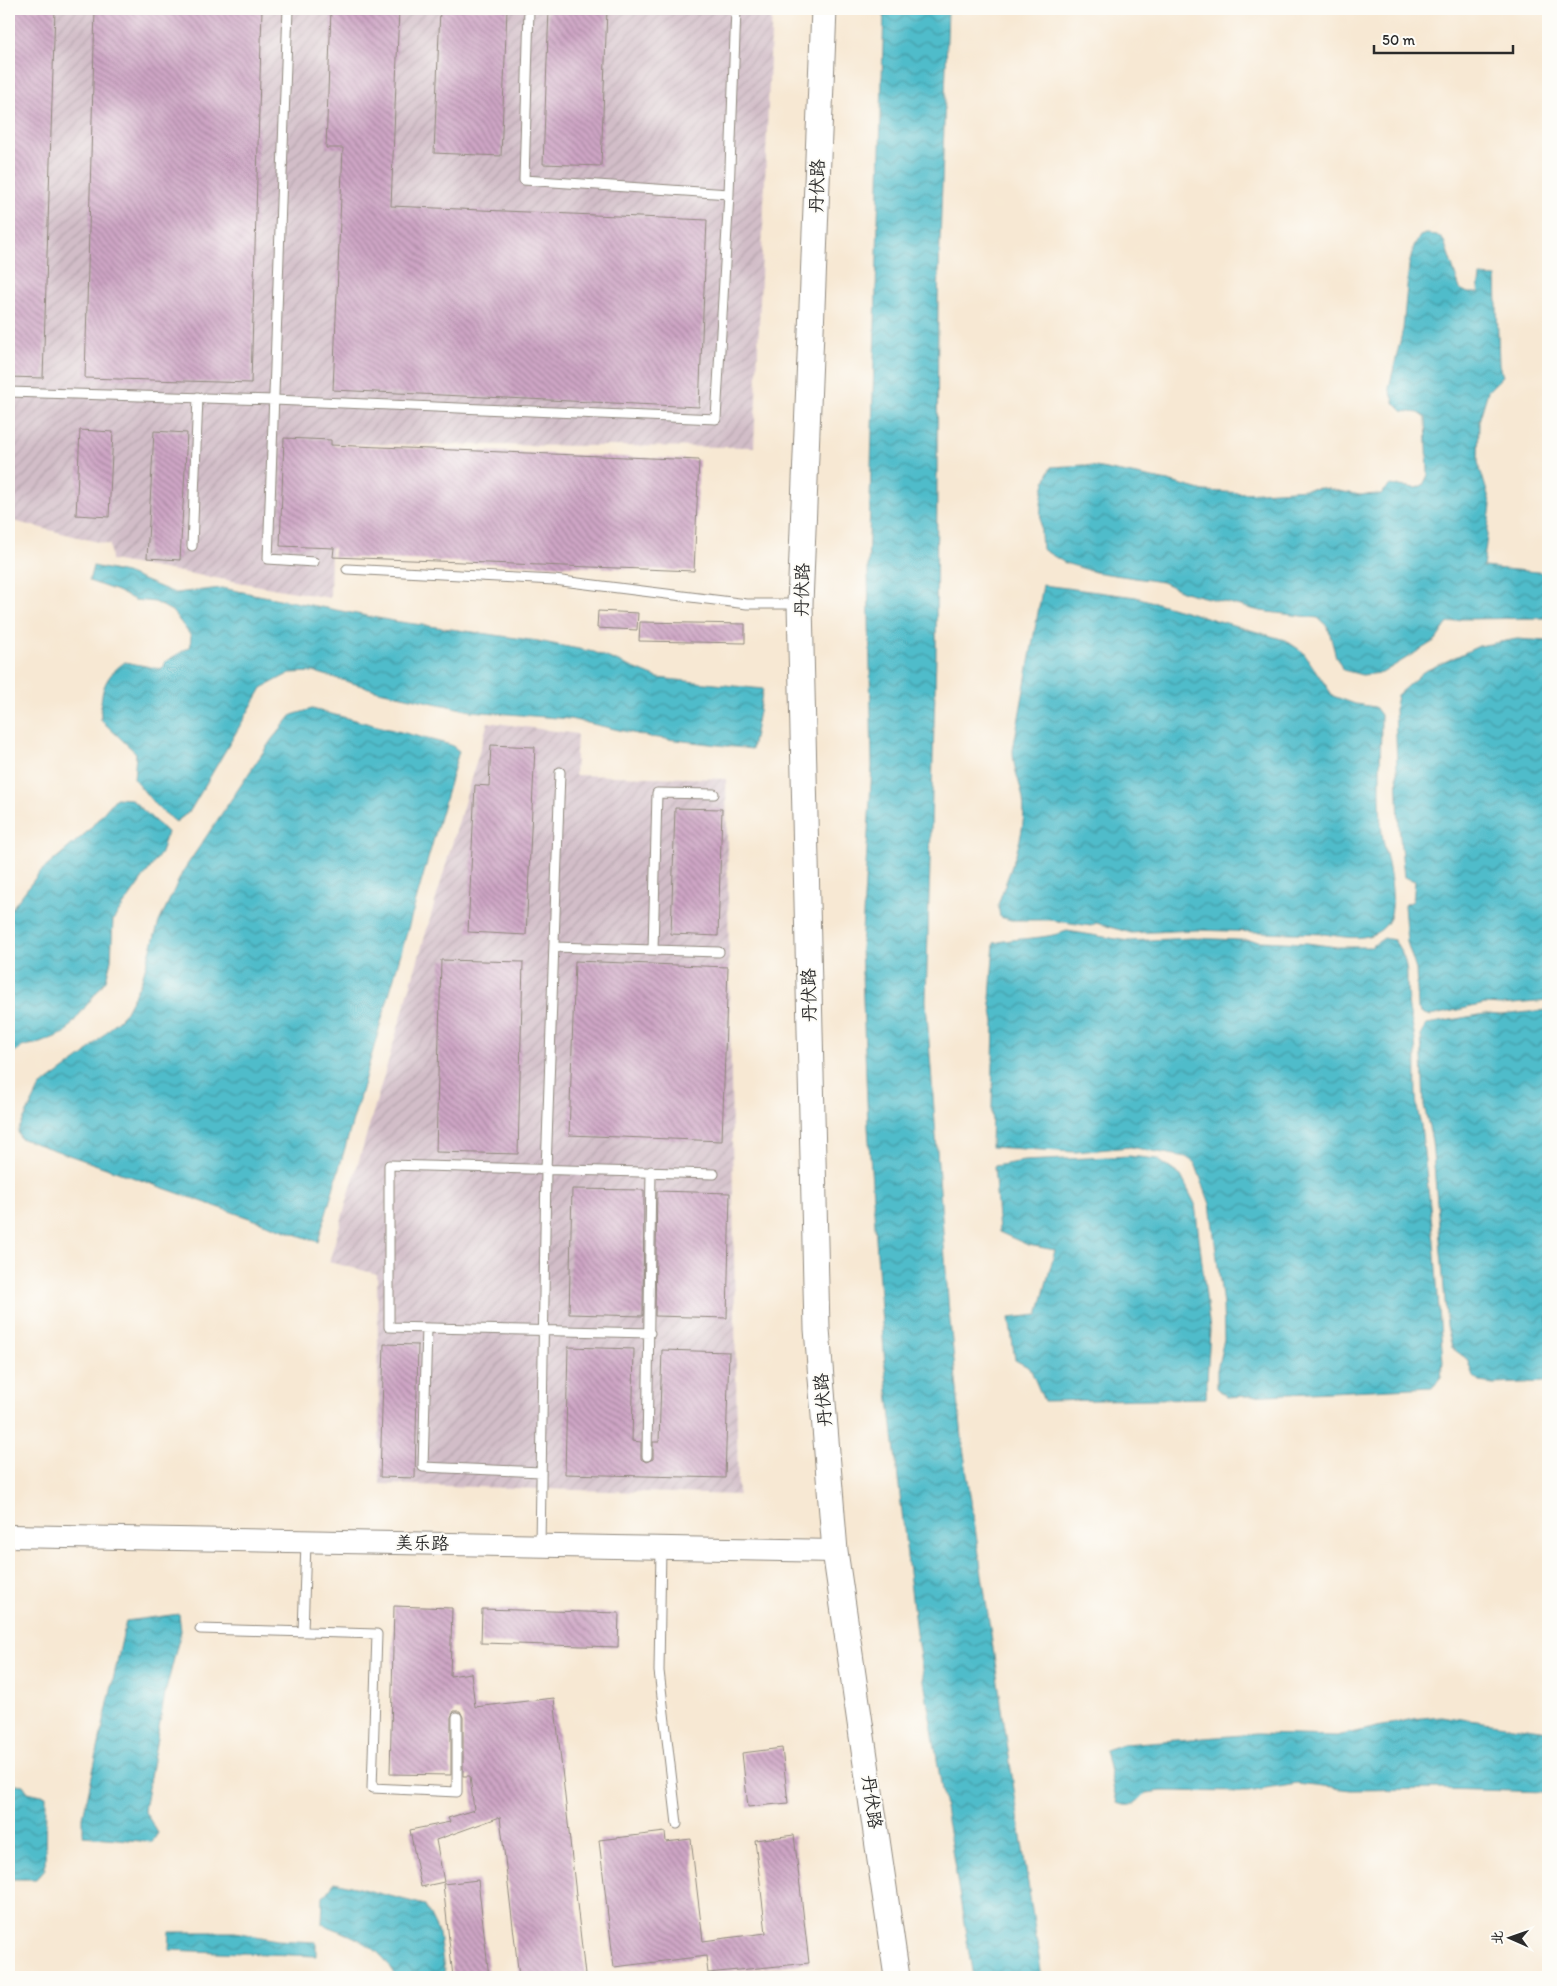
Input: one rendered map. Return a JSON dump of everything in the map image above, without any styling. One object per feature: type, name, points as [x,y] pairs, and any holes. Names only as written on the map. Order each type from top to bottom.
[{"type":"main road","name":"丹伏路","points":[[824,9],[800,604],[817,1329],[835,1551],[897,1977]]},
{"type":"street","name":"美乐路","points":[[9,1536],[835,1551]]},
{"type":"lane","points":[[288,9],[268,559],[314,562]]},
{"type":"lane","points":[[529,9],[524,180],[728,194]]},
{"type":"lane","points":[[9,392],[274,400],[716,419],[736,9]]},
{"type":"lane","points":[[192,546],[198,398]]},
{"type":"lane","points":[[347,569],[554,580],[747,604],[800,604]]},
{"type":"lane","points":[[540,1546],[546,1170],[560,772]]},
{"type":"lane","points":[[653,950],[657,793],[714,794]]},
{"type":"lane","points":[[554,947],[719,952]]},
{"type":"lane","points":[[650,1333],[389,1327],[389,1165],[714,1174]]},
{"type":"lane","points":[[647,1456],[651,1172]]},
{"type":"lane","points":[[427,1328],[424,1467],[541,1472]]},
{"type":"lane","points":[[303,1632],[306,1541]]},
{"type":"lane","points":[[661,1548],[659,1671],[678,1824]]},
{"type":"lane","points":[[200,1629],[376,1634],[372,1788],[457,1792],[457,1717]]},
{"type":"shaded area","points":[[9,9],[772,9],[754,447],[333,444],[330,598],[111,560],[110,545],[9,520]]},
{"type":"shaded area","points":[[488,722],[577,734],[575,775],[726,779],[738,1495],[380,1484],[377,1274],[329,1262]]},
{"type":"water","points":[[884,9],[948,9],[938,300],[936,655],[926,1001],[949,1312],[963,1447],[1042,1977],[973,1977],[916,1633],[885,1366],[868,1127],[861,948],[872,766],[868,572]]},
{"type":"water","points":[[1426,234],[1437,235],[1444,241],[1460,289],[1468,293],[1478,293],[1480,276],[1496,277],[1499,365],[1503,376],[1488,391],[1479,421],[1478,462],[1491,505],[1483,567],[1548,573],[1548,618],[1461,619],[1447,624],[1436,640],[1382,673],[1362,675],[1343,670],[1336,657],[1328,627],[1318,618],[1260,611],[1184,592],[1162,582],[1095,572],[1065,563],[1042,549],[1042,497],[1051,467],[1085,465],[1168,481],[1204,491],[1245,493],[1323,488],[1360,495],[1381,494],[1390,485],[1416,488],[1423,485],[1428,475],[1426,418],[1419,413],[1402,411],[1395,404],[1389,388],[1403,329],[1409,265],[1414,246],[1420,236]]},
{"type":"water","points":[[93,566],[126,573],[175,593],[222,588],[393,621],[538,641],[594,652],[658,678],[763,689],[752,749],[650,737],[570,719],[471,711],[379,691],[315,672],[290,673],[262,688],[190,811],[176,822],[157,807],[134,779],[136,753],[101,720],[101,702],[104,687],[111,674],[125,662],[161,669],[166,661],[190,647],[191,636],[172,611],[155,602],[135,600],[89,581]]},
{"type":"water","points":[[1043,585],[1136,597],[1285,640],[1303,652],[1333,696],[1355,704],[1375,707],[1381,715],[1381,819],[1392,894],[1390,918],[1385,926],[1372,935],[1356,938],[1324,934],[1196,930],[1131,933],[1096,923],[1091,926],[1050,920],[1011,920],[1000,917],[998,905],[1023,826],[1023,799],[1014,764],[1013,750]]},
{"type":"water","points":[[1517,639],[1548,641],[1548,1001],[1501,1005],[1485,1004],[1430,1016],[1418,1009],[1416,970],[1407,942],[1404,905],[1413,901],[1415,881],[1404,877],[1399,827],[1395,707],[1397,695],[1423,672],[1479,646]]},
{"type":"water","points":[[312,709],[451,745],[459,751],[318,1242],[20,1138],[18,1131],[40,1087],[84,1055],[125,1013],[141,982],[159,922],[183,871],[272,739],[292,715]]},
{"type":"water","points":[[116,798],[131,799],[167,832],[161,853],[113,920],[111,960],[106,980],[65,1033],[40,1043],[24,1046],[9,1055],[9,912],[40,872],[87,832]]},
{"type":"water","points":[[1067,931],[1129,941],[1192,938],[1307,943],[1337,947],[1371,947],[1384,938],[1394,940],[1400,949],[1407,970],[1407,992],[1416,1051],[1417,1104],[1434,1242],[1443,1363],[1441,1377],[1432,1387],[1227,1397],[1217,1388],[1217,1370],[1224,1339],[1223,1305],[1210,1204],[1195,1163],[1186,1157],[1130,1147],[1075,1152],[991,1147],[994,1022],[990,998],[994,943],[1049,936]]},
{"type":"water","points":[[1548,1010],[1548,1382],[1493,1384],[1480,1382],[1473,1376],[1467,1359],[1452,1348],[1447,1326],[1432,1141],[1424,1105],[1421,1034],[1427,1024],[1485,1014],[1501,1015]]},
{"type":"water","points":[[1129,1156],[1157,1159],[1181,1176],[1195,1204],[1210,1330],[1206,1398],[1044,1401],[1030,1368],[1015,1360],[1009,1318],[1038,1315],[1055,1250],[1028,1245],[999,1232],[994,1166],[1024,1161]]},
{"type":"water","points":[[179,1614],[181,1631],[165,1694],[144,1810],[158,1833],[152,1842],[83,1836],[83,1817],[126,1621]]},
{"type":"water","points":[[1441,1716],[1548,1731],[1548,1792],[1442,1789],[1351,1790],[1297,1784],[1248,1792],[1162,1791],[1146,1793],[1133,1804],[1122,1805],[1117,1803],[1105,1750],[1123,1744],[1257,1734],[1337,1736],[1413,1719]]},
{"type":"water","points":[[9,1783],[23,1785],[28,1792],[46,1796],[45,1869],[36,1879],[9,1879]]},
{"type":"water","points":[[335,1882],[425,1905],[439,1934],[445,1977],[395,1977],[383,1957],[365,1943],[322,1924],[323,1897]]},
{"type":"water","points":[[170,1932],[235,1932],[277,1940],[316,1942],[316,1956],[169,1950]]},
{"type":"building","points":[[9,9],[55,9],[43,378],[9,377]]},
{"type":"building","points":[[95,9],[262,9],[251,383],[85,378]]},
{"type":"building","points":[[331,9],[399,9],[391,206],[707,220],[699,407],[333,390],[343,148],[326,148]]},
{"type":"building","points":[[440,9],[507,9],[501,156],[434,153]]},
{"type":"building","points":[[549,9],[607,9],[601,166],[543,164]]},
{"type":"building","points":[[80,430],[113,432],[109,517],[76,515]]},
{"type":"building","points":[[154,431],[187,433],[180,560],[147,558]]},
{"type":"building","points":[[284,438],[331,440],[331,445],[699,460],[694,571],[333,557],[334,548],[280,546]]},
{"type":"building","points":[[598,611],[638,613],[637,630],[597,628]]},
{"type":"building","points":[[640,622],[745,624],[745,643],[639,641]]},
{"type":"building","points":[[491,745],[535,747],[526,935],[468,932],[475,785],[489,786]]},
{"type":"building","points":[[675,808],[722,809],[718,936],[671,934]]},
{"type":"building","points":[[441,960],[523,962],[518,1154],[436,1152]]},
{"type":"building","points":[[575,961],[728,967],[722,1141],[569,1135]]},
{"type":"building","points":[[572,1189],[644,1190],[643,1316],[569,1314]]},
{"type":"building","points":[[657,1191],[730,1193],[727,1318],[655,1316]]},
{"type":"building","points":[[384,1344],[418,1345],[415,1478],[380,1477]]},
{"type":"building","points":[[568,1347],[634,1349],[632,1441],[641,1442],[641,1459],[646,1462],[653,1459],[653,1442],[659,1442],[662,1350],[729,1352],[725,1478],[565,1474]]},
{"type":"building","points":[[394,1606],[452,1608],[450,1676],[471,1673],[475,1707],[554,1698],[585,1975],[519,1977],[500,1817],[436,1840],[444,1882],[421,1887],[410,1830],[450,1822],[448,1818],[474,1810],[470,1776],[463,1776],[463,1717],[460,1711],[454,1711],[451,1717],[451,1775],[390,1774]]},
{"type":"building","points":[[482,1609],[619,1613],[618,1647],[481,1643]]},
{"type":"building","points":[[782,1748],[788,1803],[748,1807],[742,1753]]},
{"type":"building","points":[[665,1832],[666,1842],[691,1839],[703,1941],[766,1933],[755,1840],[794,1835],[809,1963],[708,1973],[706,1956],[614,1967],[599,1840]]},
{"type":"building","points":[[478,1880],[489,1977],[453,1977],[443,1884]]}]
